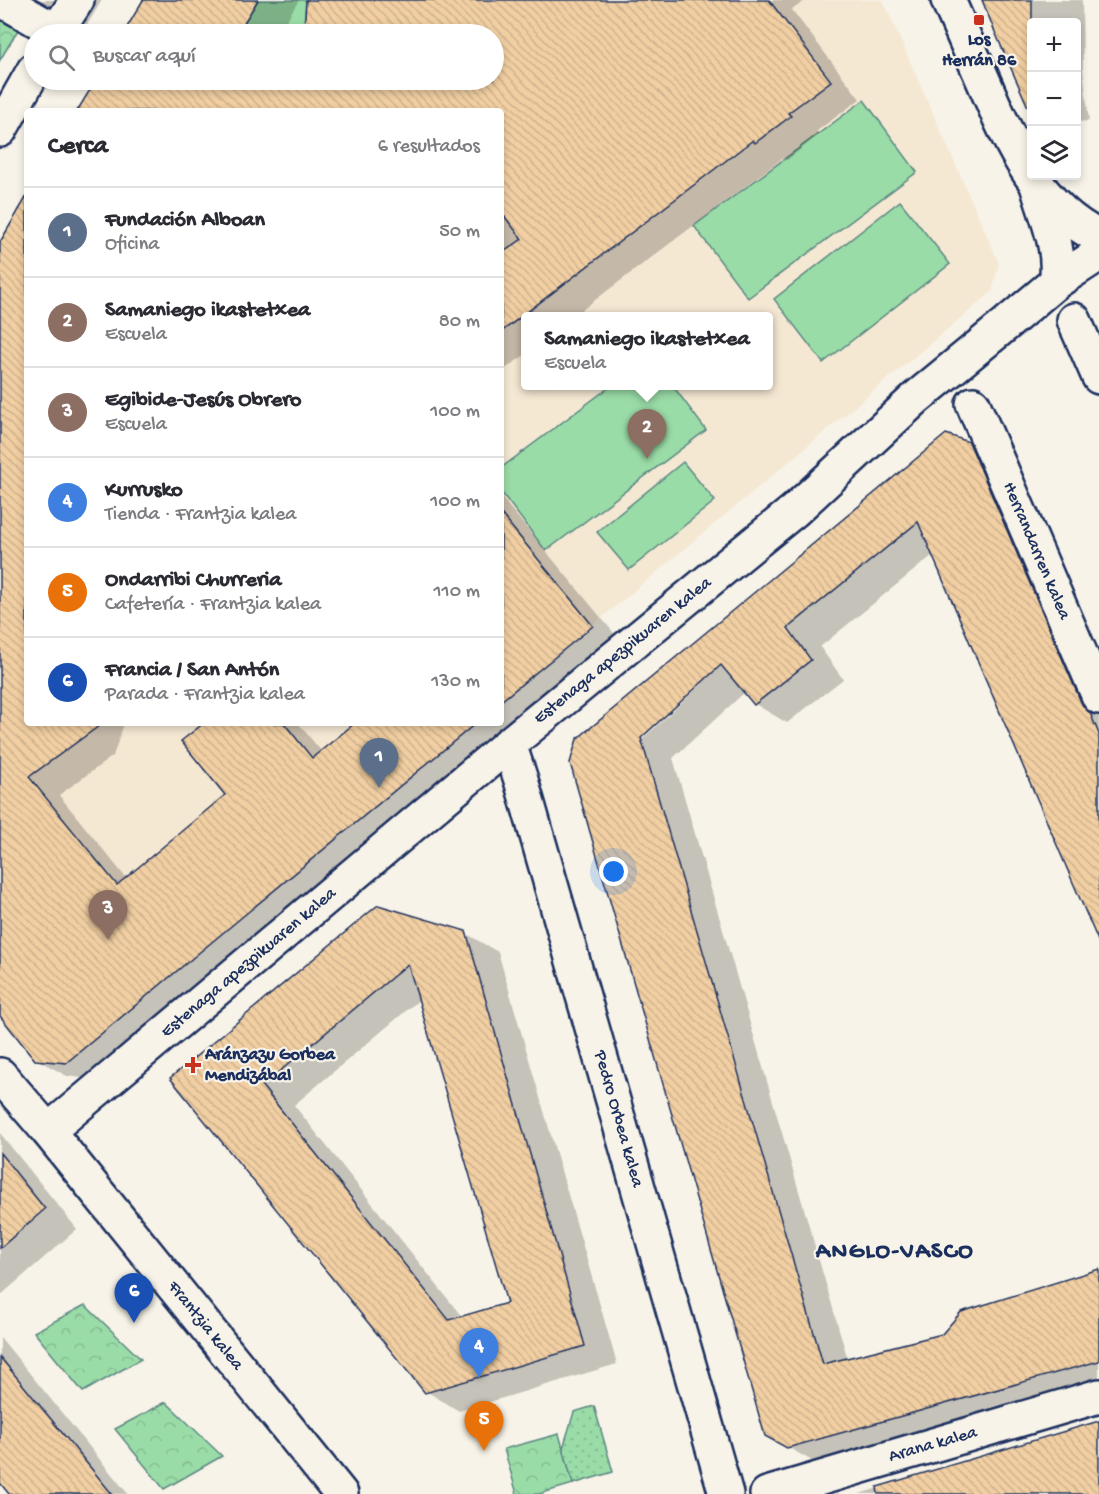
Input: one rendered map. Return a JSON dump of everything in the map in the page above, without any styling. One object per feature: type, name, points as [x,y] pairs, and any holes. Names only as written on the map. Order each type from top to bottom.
[{"type":"street","points":[[2,0],[44,24]]},
{"type":"street","points":[[64,24],[76,0]]},
{"type":"street","points":[[948,0],[1008,139],[1024,167],[1060,211],[1085,230],[1099,237]]},
{"type":"street","points":[[0,130],[24,88]]},
{"type":"street","points":[[1037,185],[1058,255],[1056,282]]},
{"type":"street","name":"Estenaga apezpikuaren kalea","points":[[48,1131],[509,744],[795,510],[916,398],[1056,282],[1099,254]]},
{"type":"street","points":[[1074,320],[1099,377]]},
{"type":"street","name":"Herrandarren kalea","points":[[973,404],[1099,697]]},
{"type":"street","name":"Pedro Orbea kalea","points":[[509,744],[528,802],[726,1494]]},
{"type":"street","name":"Frantzia kalea","points":[[0,1075],[48,1131],[341,1494]]},
{"type":"street","name":"Arana kalea","points":[[767,1494],[1099,1396]]},
{"type":"shaded area","points":[[753,0],[883,0],[999,263],[992,292],[504,699],[504,192]]},
{"type":"shaded area","points":[[0,680],[24,718],[24,726],[472,726],[66,1063],[35,1060],[0,1016]]},
{"type":"green space","points":[[0,0],[30,10],[0,60]]},
{"type":"green space","points":[[258,0],[306,0],[305,24],[243,24]]},
{"type":"green space","points":[[864,100],[917,172],[748,298],[694,226]]},
{"type":"green space","points":[[900,201],[950,264],[823,363],[774,299]]},
{"type":"green space","points":[[606,390],[676,390],[706,430],[546,551],[504,496],[504,466]]},
{"type":"green space","points":[[683,462],[715,501],[629,570],[597,532]]},
{"type":"green space","points":[[85,1305],[141,1359],[83,1392],[34,1332]]},
{"type":"green space","points":[[166,1402],[222,1456],[164,1489],[115,1429]]},
{"type":"green space","points":[[594,1406],[613,1472],[573,1484],[563,1448],[574,1412]]},
{"type":"green space","points":[[559,1434],[573,1484],[539,1494],[517,1494],[504,1449]]},
{"type":"building","points":[[143,0],[258,0],[243,24],[129,24]]},
{"type":"building","points":[[306,0],[769,0],[831,81],[788,113],[791,116],[755,143],[753,140],[527,312],[521,312],[521,317],[504,330],[504,252],[522,239],[504,216],[504,108],[79,108],[90,90],[504,90],[504,24],[305,24]]},
{"type":"building","points":[[982,0],[1032,0],[1032,18],[1027,18],[1027,105]]},
{"type":"building","points":[[24,201],[24,726],[99,726],[29,777],[117,885],[225,795],[181,741],[200,726],[286,726],[312,758],[351,726],[472,726],[66,1063],[35,1060],[0,1016],[0,242]]},
{"type":"building","points":[[946,434],[969,442],[1082,704],[1090,713],[1099,734],[1099,943],[918,522],[788,628],[811,660],[754,705],[721,665],[641,738],[823,1364],[942,1334],[961,1312],[1099,1269],[1099,1361],[787,1448],[765,1436],[570,763],[577,739]]},
{"type":"building","points":[[504,518],[593,626],[504,699]]},
{"type":"building","points":[[378,905],[466,931],[585,1346],[425,1393],[170,1078]],"holes":[[[408,964],[507,1303],[449,1320],[262,1086]]]},
{"type":"building","points":[[0,1153],[45,1209],[0,1248]]},
{"type":"building","points":[[0,1357],[112,1494],[9,1494],[0,1483]]},
{"type":"building","points":[[1099,1421],[1099,1494],[878,1494],[877,1487]]},
{"type":"place","name":"Los Herrán 86","points":[[979,20]]},
{"type":"place","name":"Samaniego ikastetxea","points":[[647,459]]},
{"type":"place","name":"Fundación Alboan","points":[[379,788]]},
{"type":"place","name":"Egibide-Jesús Obrero","points":[[108,940]]},
{"type":"place","name":"Aránzazu Gorbea Mendizábal","points":[[193,1065]]},
{"type":"place","name":"Francia / San Antón","points":[[134,1323]]},
{"type":"place","name":"Kurrusko","points":[[479,1378]]},
{"type":"place","name":"Ondarribi Churreria","points":[[484,1451]]},
{"type":"district","name":"ANGLO-VASCO","points":[[895,1252]]}]
